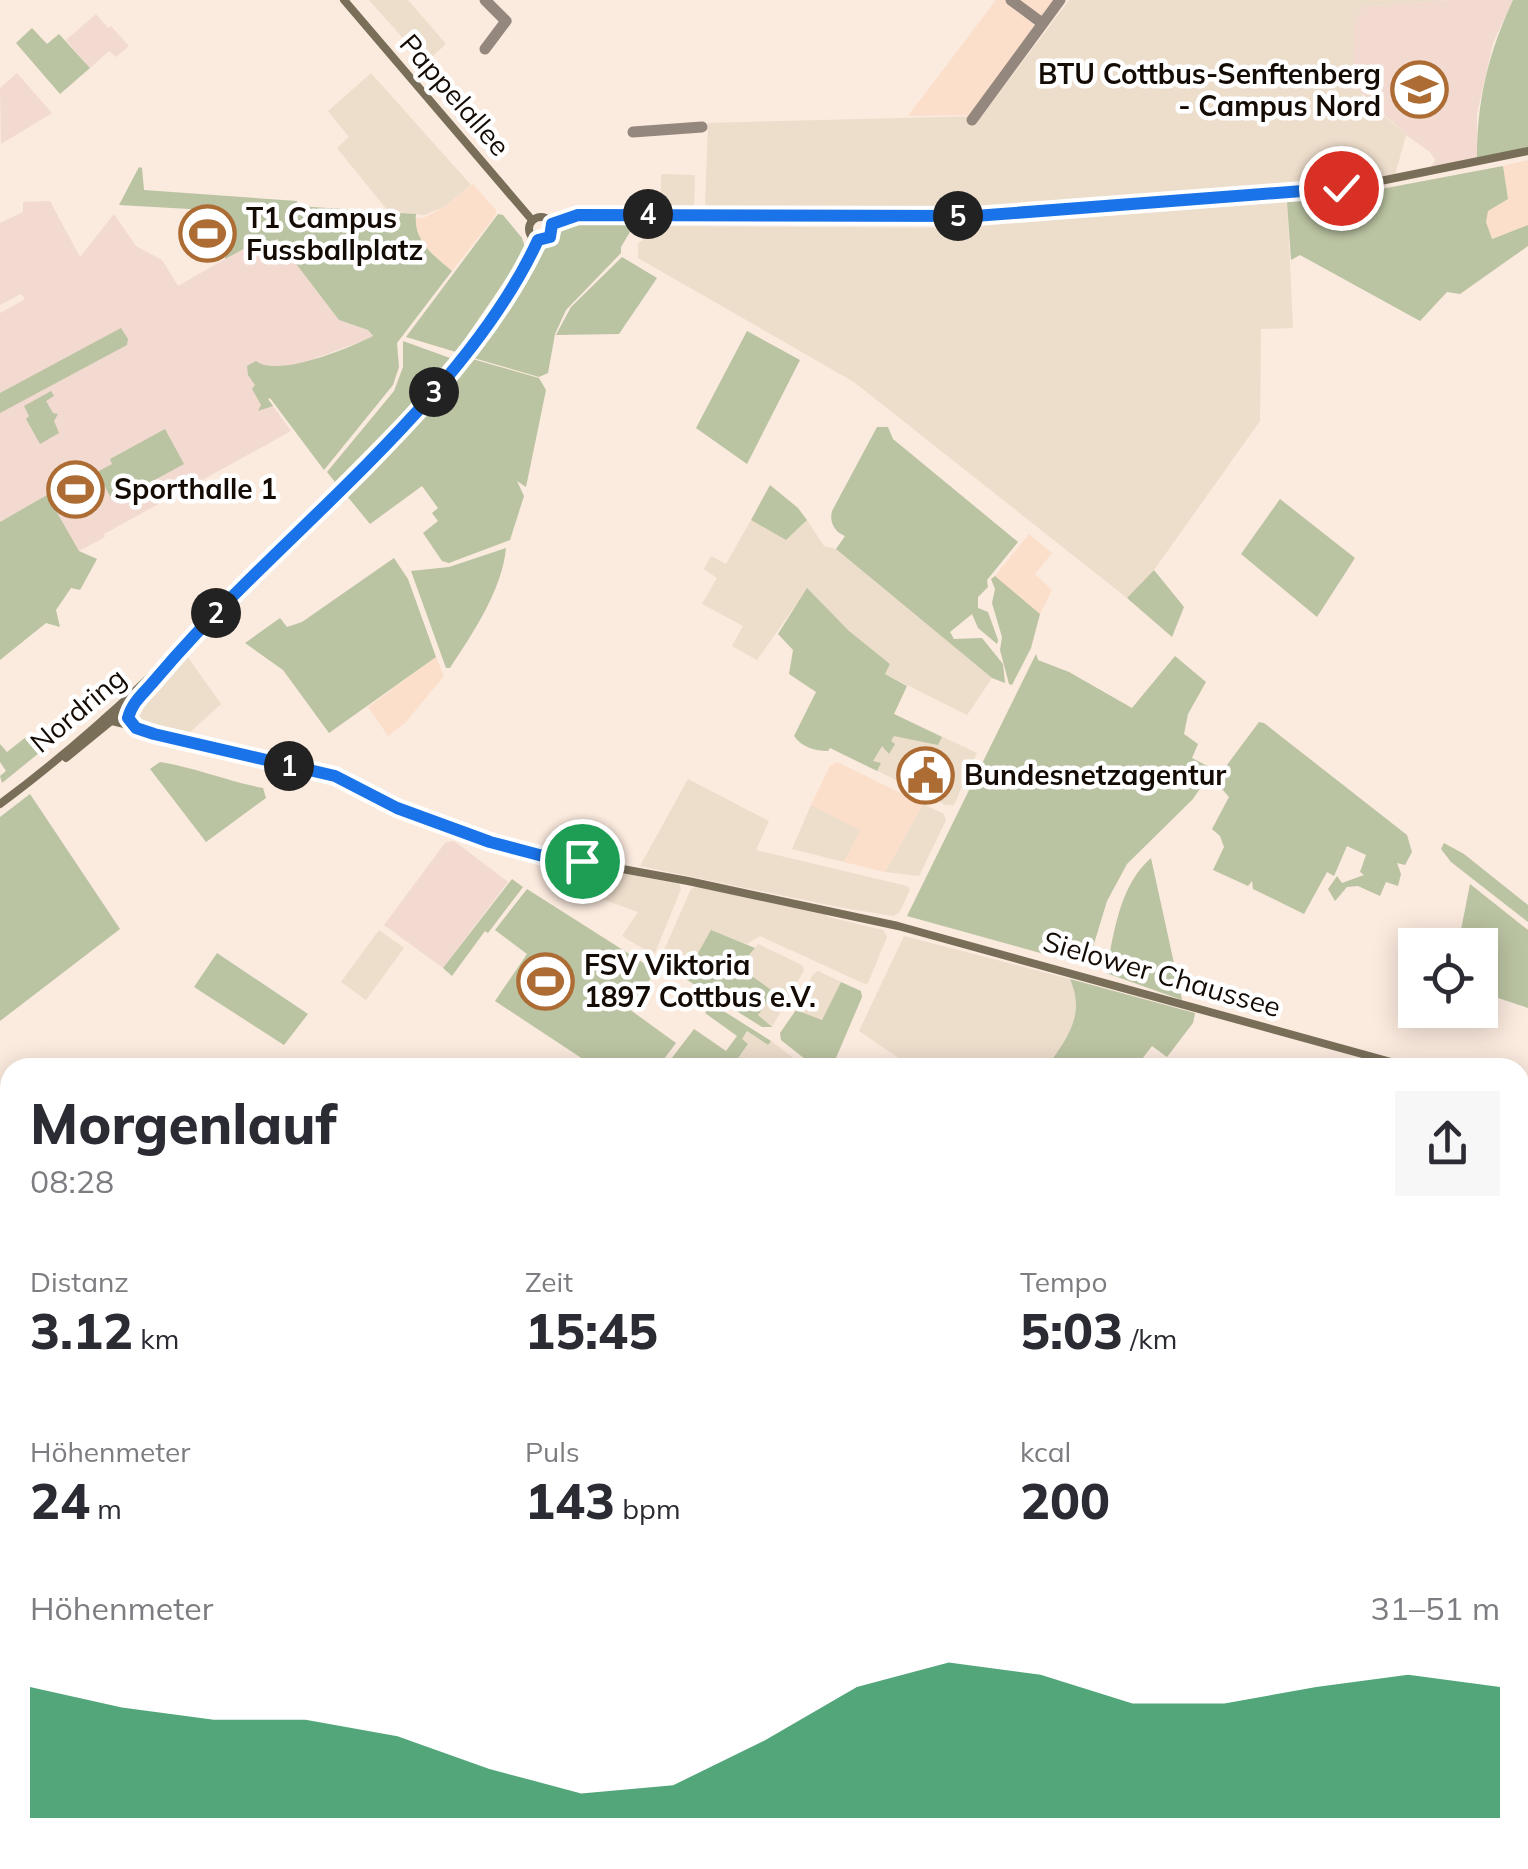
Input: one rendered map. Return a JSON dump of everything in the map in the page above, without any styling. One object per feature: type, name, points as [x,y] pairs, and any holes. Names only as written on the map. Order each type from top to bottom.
[{"type":"main road","name":"Pappelallee","points":[[344,0],[532,220]]},
{"type":"main road","points":[[552,224],[578,215],[975,216],[1236,198],[1341,188],[1528,151]]},
{"type":"main road","points":[[544,217],[552,224],[550,237],[538,240],[529,232],[532,220],[544,217]]},
{"type":"main road","name":"Nordring","points":[[107,720],[436,390],[527,266],[538,240]]},
{"type":"main road","name":"Nordring","points":[[0,807],[136,700],[182,647]]},
{"type":"main road","points":[[136,700],[128,714],[136,728]]},
{"type":"main road","name":"Sielower Chaussee","points":[[107,720],[335,776],[434,823],[518,850],[688,880],[898,926],[1377,1058]]},
{"type":"shaded area","points":[[369,0],[408,0],[446,44],[425,63]]},
{"type":"shaded area","points":[[996,0],[1066,0],[980,115],[908,116]]},
{"type":"shaded area","points":[[1069,0],[1452,0],[1362,7],[1362,96],[1406,135],[1395,175],[1246,193],[1052,207],[938,211],[705,209],[708,123],[982,116]]},
{"type":"shaded area","name":"BTU Cottbus-Senftenberg - Campus Nord","points":[[1513,0],[1493,43],[1477,114],[1477,161],[1429,171],[1435,160],[1430,152],[1353,85],[1354,24],[1362,7]]},
{"type":"shaded area","points":[[96,14],[129,46],[116,57],[109,51],[90,68],[66,40]]},
{"type":"shaded area","points":[[17,73],[52,113],[1,144],[0,88]]},
{"type":"shaded area","points":[[371,73],[471,185],[444,207],[424,215],[388,211],[337,148],[349,137],[328,111]]},
{"type":"shaded area","points":[[1528,160],[1528,225],[1491,239],[1486,222],[1488,211],[1508,199],[1503,166]]},
{"type":"shaded area","points":[[661,174],[695,175],[694,210],[661,210]]},
{"type":"shaded area","points":[[473,184],[496,215],[452,271],[424,247],[415,218],[444,207]]},
{"type":"shaded area","points":[[50,201],[80,257],[114,214],[136,246],[162,260],[178,286],[251,244],[277,239],[339,320],[368,330],[373,337],[295,366],[283,389],[268,399],[291,431],[79,551],[47,496],[0,522],[0,313],[25,299],[21,294],[0,305],[0,223],[23,212],[23,202]]},
{"type":"shaded area","points":[[1287,202],[1293,328],[1261,329],[1260,421],[1154,570],[1127,598],[854,382],[638,258],[638,244],[659,226],[952,228]]},
{"type":"shaded area","points":[[751,520],[786,540],[807,520],[824,546],[836,549],[992,678],[967,715],[885,674],[890,664],[849,631],[807,589],[757,660],[732,646],[743,626],[702,604],[717,578],[704,569],[711,556],[726,564]]},
{"type":"shaded area","points":[[1029,534],[1052,553],[1035,574],[1052,590],[1040,614],[995,576]]},
{"type":"shaded area","points":[[187,656],[221,704],[186,736],[138,722],[134,716],[138,705]]},
{"type":"shaded area","points":[[436,657],[444,676],[405,723],[388,736],[368,707]]},
{"type":"shaded area","points":[[894,714],[977,753],[954,805],[946,805],[868,766]]},
{"type":"shaded area","points":[[837,762],[923,804],[885,872],[844,862],[860,830],[811,805],[830,766]]},
{"type":"shaded area","points":[[688,779],[769,821],[756,850],[907,886],[910,890],[899,913],[893,916],[838,907],[640,866]]},
{"type":"shaded area","points":[[923,804],[944,814],[946,820],[919,876],[885,872]]},
{"type":"shaded area","points":[[811,805],[861,830],[844,862],[792,849]]},
{"type":"shaded area","points":[[454,841],[508,882],[443,968],[384,925],[445,843]]},
{"type":"shaded area","points":[[566,862],[679,884],[681,889],[655,953],[622,936],[638,912],[561,884]]},
{"type":"shaded area","points":[[698,886],[822,911],[828,917],[883,930],[887,937],[865,984],[760,936],[747,944],[711,931],[684,978],[663,965],[661,957],[691,889]]},
{"type":"shaded area","points":[[379,930],[404,948],[366,1000],[341,982]]},
{"type":"shaded area","points":[[904,936],[1070,979],[1078,997],[1069,1036],[1053,1058],[899,1058],[859,1031]]},
{"type":"shaded area","points":[[758,944],[802,965],[804,970],[772,1027],[757,1015],[773,992],[739,967]]},
{"type":"shaded area","points":[[818,971],[841,982],[822,1020],[796,1010]]},
{"type":"shaded area","points":[[748,1031],[767,1045],[771,1041],[793,1058],[738,1058],[748,1045],[741,1039]]},
{"type":"green space","points":[[1513,0],[1528,0],[1528,147],[1477,159],[1486,78]]},
{"type":"green space","points":[[32,28],[47,44],[59,34],[90,68],[60,94],[16,43]]},
{"type":"green space","points":[[1503,166],[1508,199],[1488,211],[1486,222],[1492,239],[1528,225],[1528,246],[1460,294],[1447,292],[1420,321],[1300,255],[1291,260],[1287,202],[1344,196]]},
{"type":"green space","points":[[139,167],[144,190],[416,214],[421,240],[452,271],[397,343],[399,367],[393,385],[324,470],[270,398],[273,406],[258,411],[261,405],[252,389],[255,385],[247,366],[256,361],[266,365],[296,364],[373,336],[368,330],[339,320],[277,239],[256,252],[251,245],[225,259],[225,211],[119,205]]},
{"type":"green space","points":[[498,214],[522,238],[526,250],[456,352],[406,337]]},
{"type":"green space","points":[[629,222],[630,232],[621,253],[566,310],[555,334],[548,373],[539,377],[470,357],[538,252],[554,244],[565,226]]},
{"type":"green space","points":[[622,257],[657,278],[619,334],[556,335],[571,307]]},
{"type":"green space","points":[[121,328],[127,345],[0,413],[0,393]]},
{"type":"green space","points":[[747,331],[800,360],[747,464],[696,428]]},
{"type":"green space","points":[[403,341],[450,358],[406,410],[335,482],[327,472],[394,391],[403,367]]},
{"type":"green space","points":[[469,358],[539,378],[546,390],[526,487],[517,481],[524,496],[510,540],[449,563],[442,561],[423,533],[438,521],[432,513],[438,508],[422,486],[370,524],[347,496],[346,488]]},
{"type":"green space","points":[[51,391],[54,396],[46,401],[58,414],[54,421],[59,433],[40,444],[26,419],[29,416],[24,406]]},
{"type":"green space","points":[[877,427],[888,427],[893,439],[1018,542],[978,597],[978,608],[988,612],[997,644],[978,628],[972,614],[950,632],[954,639],[982,638],[1003,664],[1005,683],[992,678],[836,549],[845,536],[834,526],[832,511]]},
{"type":"green space","points":[[165,429],[184,464],[129,494],[126,490],[111,498],[97,472],[112,464],[110,459]]},
{"type":"green space","points":[[770,485],[807,520],[786,540],[751,520]]},
{"type":"green space","points":[[47,495],[79,551],[97,559],[80,590],[71,588],[56,610],[60,627],[46,623],[0,660],[0,522]]},
{"type":"green space","points":[[1280,499],[1355,558],[1317,617],[1241,554]]},
{"type":"green space","points":[[506,548],[499,580],[485,611],[450,668],[446,668],[411,571],[449,567]]},
{"type":"green space","points":[[394,558],[408,579],[436,657],[329,733],[283,670],[245,643],[280,618],[287,627],[302,622]]},
{"type":"green space","points":[[1154,570],[1184,607],[1172,637],[1127,598]]},
{"type":"green space","points":[[995,576],[1040,614],[1031,648],[1012,685],[1000,650],[1002,637],[992,603],[995,589],[991,579]]},
{"type":"green space","points":[[807,588],[849,631],[890,664],[885,674],[907,686],[894,714],[942,737],[938,745],[894,736],[891,741],[895,744],[889,754],[882,746],[873,761],[881,763],[877,771],[830,748],[814,749],[797,740],[794,736],[816,692],[789,674],[793,650],[778,634]]},
{"type":"green space","points":[[1036,654],[1038,660],[1069,672],[1132,708],[1175,656],[1206,682],[1188,714],[1184,734],[1198,744],[1192,758],[1213,769],[1193,799],[1127,864],[1107,901],[1084,965],[907,916]]},
{"type":"green space","points":[[1259,722],[1407,835],[1412,852],[1405,865],[1397,863],[1401,874],[1398,886],[1386,882],[1380,896],[1358,886],[1347,887],[1335,901],[1328,889],[1337,876],[1342,883],[1364,875],[1360,872],[1366,855],[1347,846],[1334,876],[1327,872],[1304,914],[1253,889],[1252,881],[1248,886],[1213,870],[1224,847],[1212,829],[1229,797],[1215,781]]},
{"type":"green space","points":[[31,733],[41,746],[55,735],[58,739],[39,750],[2,783],[0,776],[6,771],[0,762],[0,744],[7,752]]},
{"type":"green space","points":[[160,762],[263,788],[266,798],[206,842],[150,769]]},
{"type":"green space","points":[[30,794],[120,929],[0,1021],[0,817]]},
{"type":"green space","points":[[1444,843],[1464,854],[1528,905],[1528,922],[1451,862],[1441,849]]},
{"type":"green space","points":[[1151,858],[1182,1000],[1106,973],[1125,896]]},
{"type":"green space","points":[[512,879],[523,887],[452,976],[443,968]]},
{"type":"green space","points":[[1470,884],[1528,930],[1528,1008],[1498,998],[1498,928],[1461,928]]},
{"type":"green space","points":[[527,889],[656,971],[629,1009],[676,1043],[665,1058],[581,1058],[495,1001],[527,954],[495,930]]},
{"type":"green space","points":[[711,930],[755,948],[739,967],[774,992],[758,1015],[772,1027],[762,1027],[684,978]]},
{"type":"green space","points":[[217,953],[308,1014],[284,1045],[194,987]]},
{"type":"green space","points":[[1070,979],[1195,1013],[1193,1023],[1167,1057],[1152,1046],[1143,1058],[1053,1058],[1072,1026],[1074,992]]},
{"type":"green space","points":[[841,982],[861,991],[862,997],[836,1058],[804,1058],[781,1040],[780,1033],[796,1010],[822,1020]]},
{"type":"green space","points":[[714,1005],[771,1041],[768,1045],[747,1031],[742,1039],[748,1044],[738,1058],[672,1058],[694,1029],[726,1051],[737,1036],[705,1013]]},
{"type":"taxiway","points":[[485,0],[506,21],[485,49]]},
{"type":"taxiway","points":[[1011,0],[1042,23]]},
{"type":"taxiway","points":[[972,120],[1060,0]]},
{"type":"taxiway","points":[[633,132],[702,127]]},
{"type":"place","name":"BTU Cottbus-Senftenberg - Campus Nord","points":[[1420,90]]},
{"type":"place","name":"T1 Campus Fussballplatz","points":[[207,234]]},
{"type":"place","name":"Sporthalle 1","points":[[75,489]]},
{"type":"place","name":"Bundesnetzagentur","points":[[925,775]]},
{"type":"place","name":"FSV Viktoria 1897 Cottbus e.V.","points":[[545,981]]},
{"type":"route","points":[[582,861],[490,842],[397,808],[340,778],[154,734],[136,728],[128,718],[136,700],[182,647],[436,390],[527,266],[538,240],[550,237],[552,224],[578,215],[975,216],[1341,188]]}]
